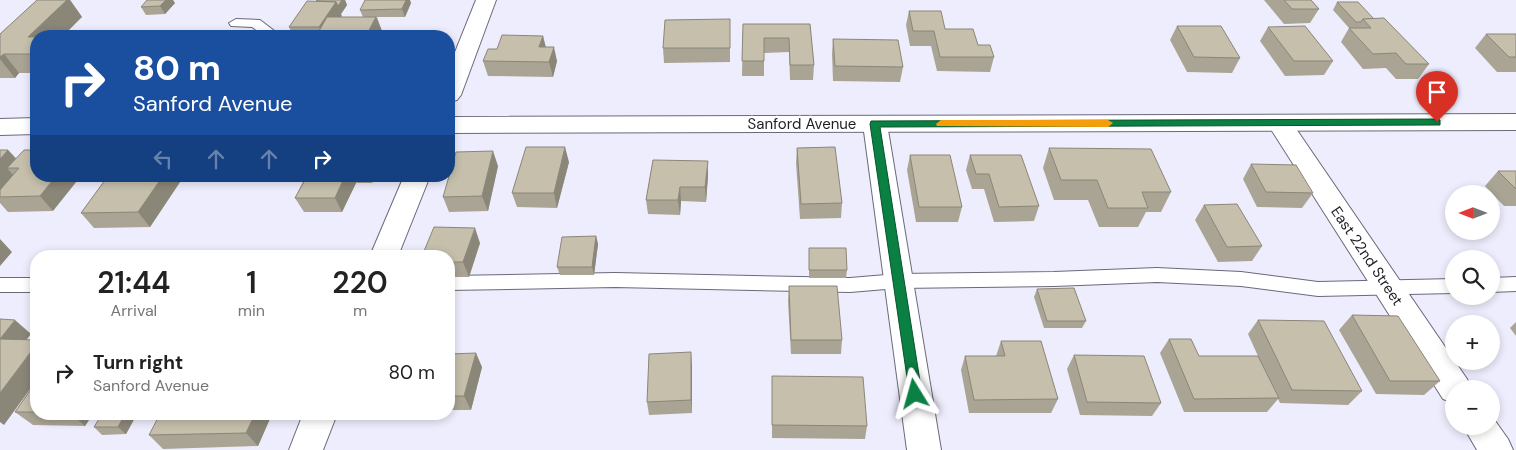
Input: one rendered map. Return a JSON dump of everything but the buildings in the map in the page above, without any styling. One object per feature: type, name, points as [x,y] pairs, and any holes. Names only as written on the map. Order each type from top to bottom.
[{"type":"main road","points":[[455,80],[486,0]]},
{"type":"main road","name":"Sanford Avenue","points":[[455,125],[1516,122]]},
{"type":"main road","name":"East 22nd Street","points":[[1279,123],[1449,380]]},
{"type":"main road","points":[[875,124],[924,450]]},
{"type":"main road","points":[[0,126],[30,126]]},
{"type":"main road","points":[[386,250],[414,182]]},
{"type":"main road","points":[[306,450],[318,420]]},
{"type":"main road","points":[[1486,435],[1496,450]]},
{"type":"lane","points":[[236,23],[255,23],[265,30]]},
{"type":"lane","points":[[455,283],[615,280],[850,285],[898,281],[1054,279],[1157,275],[1241,279],[1318,288],[1445,286]]},
{"type":"lane","points":[[1500,285],[1516,284]]},
{"type":"lane","points":[[0,285],[30,285]]},
{"type":"slow traffic","points":[[941,124],[1108,123]]},
{"type":"route","points":[[915,394],[875,124],[1437,122]]}]
